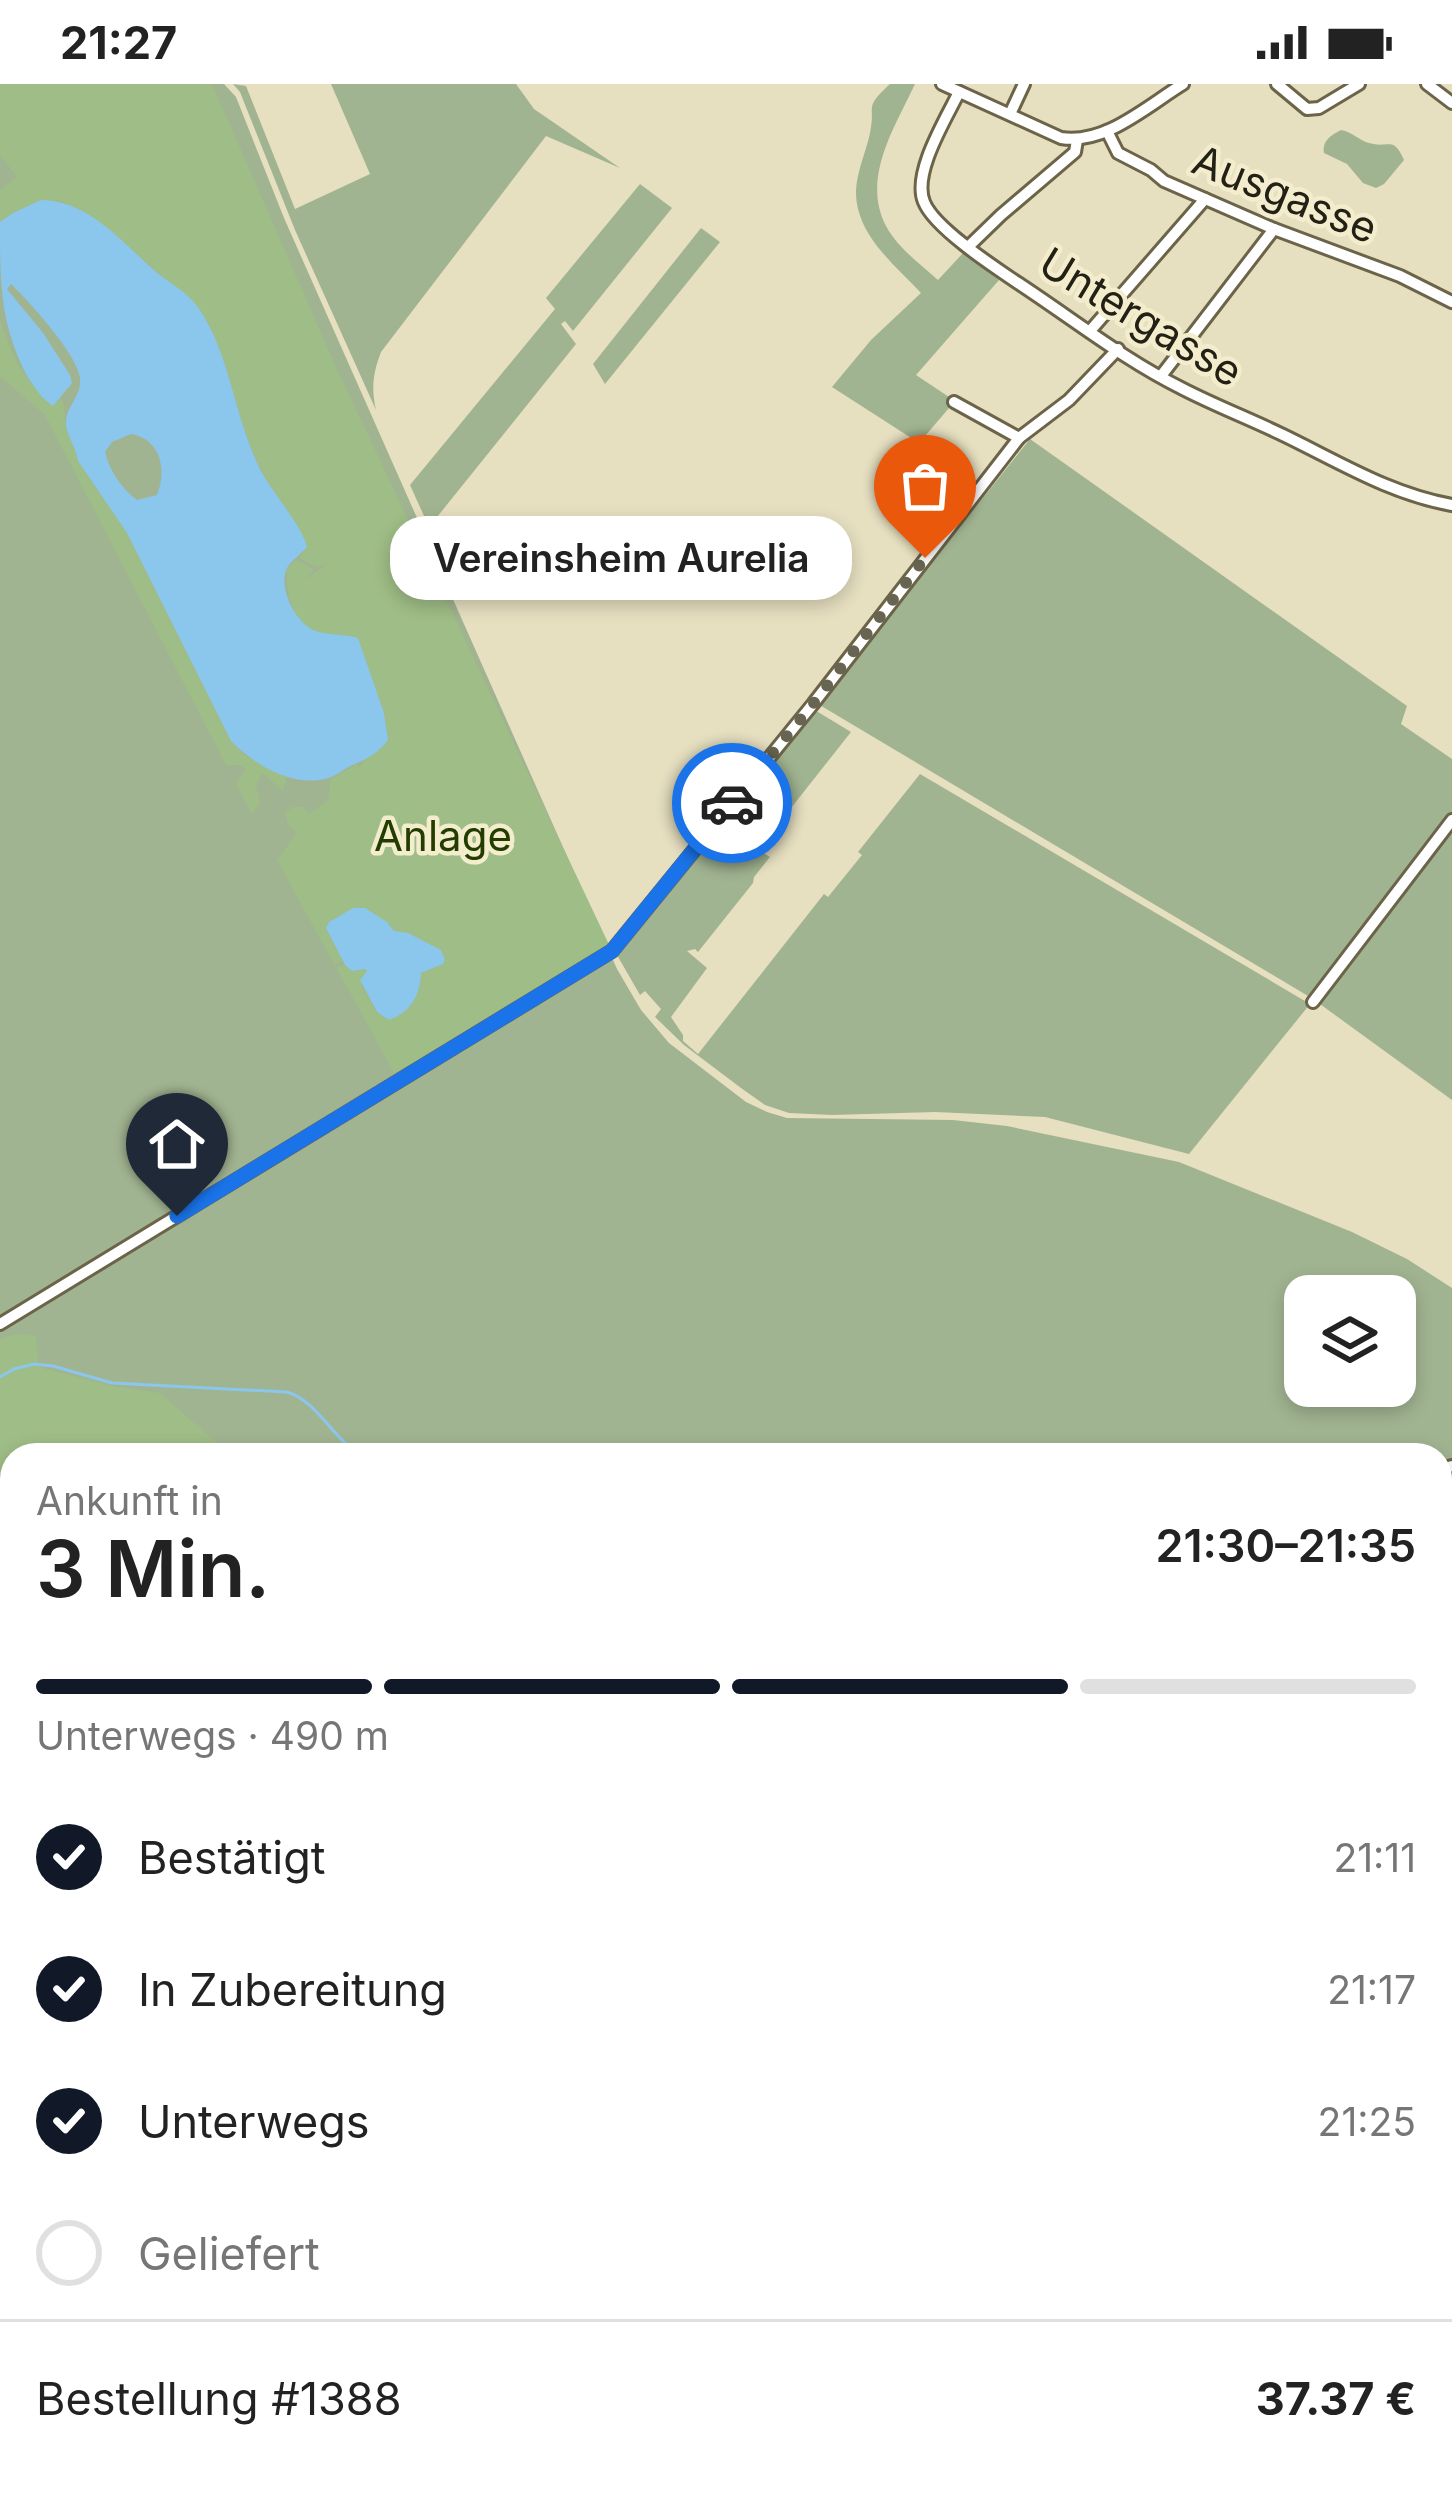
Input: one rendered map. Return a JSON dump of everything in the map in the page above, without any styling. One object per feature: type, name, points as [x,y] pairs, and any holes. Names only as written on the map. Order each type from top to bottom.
[{"type":"street","points":[[942,84],[1060,137],[1077,140],[1107,131],[1183,84]]},
{"type":"street","points":[[1010,114],[1024,84]]},
{"type":"street","points":[[1277,84],[1307,109],[1319,108],[1359,84]]},
{"type":"street","points":[[1426,84],[1452,103]]},
{"type":"street","name":"Untergasse","points":[[959,92],[922,171],[920,186],[929,212],[968,247],[1161,376],[1364,477],[1452,506]]},
{"type":"street","name":"Ausgasse","points":[[1107,131],[1118,154],[1164,181],[1400,276],[1452,302]]},
{"type":"street","points":[[968,247],[1075,152],[1077,140]]},
{"type":"street","points":[[1090,332],[1205,199]]},
{"type":"street","points":[[1161,376],[1274,229]]},
{"type":"street","points":[[0,1324],[612,951],[813,704],[1019,438],[1069,400],[1118,350]]},
{"type":"street","points":[[954,402],[1019,438]]},
{"type":"street","points":[[1312,1002],[1452,820]]},
{"type":"green space","points":[[0,84],[224,84],[236,97],[284,218],[617,969],[641,1010],[669,1043],[746,1102],[787,1118],[953,1120],[1007,1126],[1179,1162],[1407,1259],[1452,1288],[1452,1443],[0,1443]]},
{"type":"green space","name":"Anlage","points":[[0,84],[212,84],[335,365],[612,951],[538,997],[394,1073],[336,967],[365,969],[362,986],[377,1013],[421,973],[437,967],[441,951],[408,933],[394,931],[387,922],[340,915],[326,928],[343,962],[334,964],[277,860],[297,833],[285,812],[303,807],[309,814],[328,800],[331,779],[357,764],[359,768],[388,740],[384,713],[358,638],[310,628],[292,606],[287,568],[297,560],[314,570],[304,580],[328,564],[317,567],[299,558],[307,547],[304,539],[260,468],[215,338],[196,307],[109,231],[58,200],[13,213],[0,222],[0,190],[17,177],[0,155]]},
{"type":"green space","points":[[233,84],[246,86],[295,209],[370,174],[331,84],[516,84],[534,109],[620,168],[546,136],[381,352],[374,381],[376,410]]},
{"type":"green space","points":[[890,84],[915,84],[890,135],[879,171],[879,208],[886,226],[938,280],[964,252],[999,280],[916,375],[955,401],[919,443],[832,387],[871,340],[921,293],[878,247],[857,206],[872,107]]},
{"type":"green space","points":[[1341,130],[1369,143],[1393,145],[1404,160],[1384,184],[1376,188],[1363,183],[1347,164],[1324,153],[1328,139]]},
{"type":"green space","points":[[640,184],[672,208],[573,331],[565,321],[561,324],[576,344],[429,527],[410,485],[555,309],[546,298]]},
{"type":"green space","points":[[701,228],[720,242],[605,384],[593,364]]},
{"type":"green space","points":[[0,319],[26,377],[53,406],[61,397],[78,461],[127,533],[231,741],[245,755],[287,777],[283,791],[262,773],[256,786],[260,803],[252,814],[236,784],[246,770],[241,765],[226,765],[45,415],[0,376]]},
{"type":"green space","points":[[1030,439],[1407,706],[1401,724],[1452,759],[1452,1100],[1313,999],[818,704]]},
{"type":"green space","points":[[813,709],[851,732],[776,827],[759,827],[746,842],[770,857],[698,952],[687,951],[707,968],[671,1017],[683,1041],[698,1054],[824,894],[828,897],[862,855],[858,852],[920,774],[1310,1004],[1189,1154],[1045,1117],[789,1113],[765,1105],[741,1088],[684,1045],[655,1017],[661,1009],[645,991],[640,995],[617,955]]},
{"type":"green space","points":[[16,1334],[36,1336],[39,1367],[160,1393],[217,1443],[0,1443],[0,1339]]},
{"type":"water","points":[[41,200],[74,207],[103,225],[200,310],[221,354],[253,453],[307,547],[289,565],[285,577],[291,606],[311,629],[358,638],[384,713],[388,740],[371,756],[329,778],[299,780],[262,765],[231,741],[127,533],[78,461],[66,424],[80,385],[77,368],[51,328],[11,284],[7,289],[70,375],[72,383],[53,406],[28,378],[19,358],[7,322],[0,265],[0,222]],"holes":[[[131,434],[155,449],[161,476],[157,495],[137,500],[117,479],[105,452],[112,442]]]},
{"type":"water","points":[[353,908],[365,908],[394,931],[441,950],[445,960],[421,973],[413,1002],[389,1020],[377,1012],[360,980],[367,971],[352,971],[345,965],[326,928]]},
{"type":"waterway","points":[[0,1377],[34,1364],[112,1383],[287,1392],[307,1403],[346,1443]]},
{"type":"way so far","points":[[732,803],[925,558]]},
{"type":"place","name":"Vereinsheim Aurelia","points":[[925,558]]},
{"type":"route","points":[[177,1216],[612,951],[732,803]]}]
